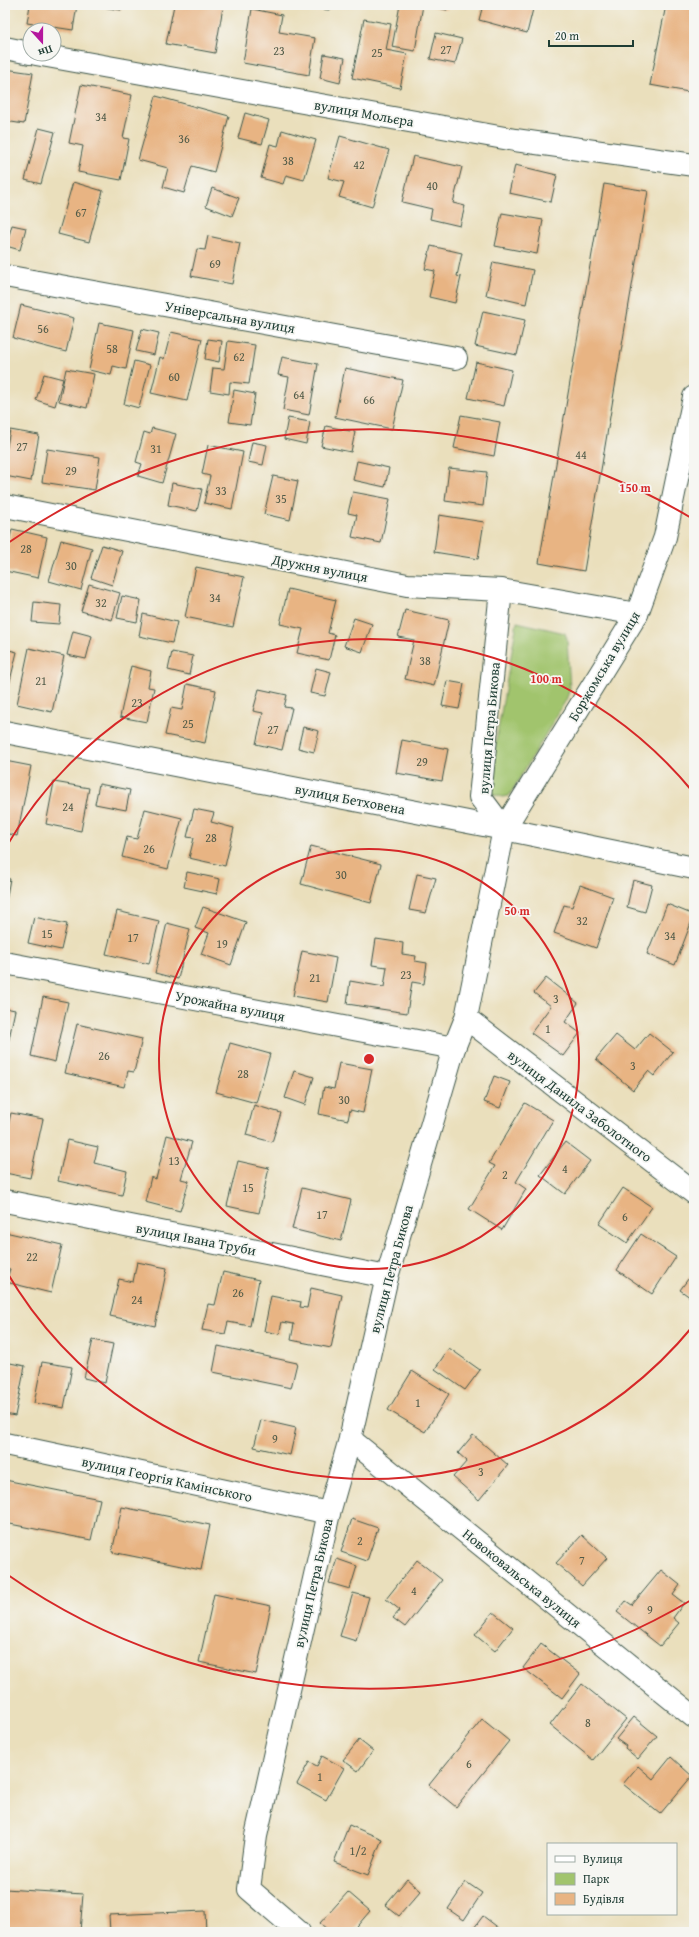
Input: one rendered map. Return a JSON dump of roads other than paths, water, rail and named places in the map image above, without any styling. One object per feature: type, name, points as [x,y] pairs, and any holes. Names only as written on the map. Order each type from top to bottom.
[{"type":"street","points":[[5,48],[22,51]]},
{"type":"street","name":"вулиця Мольєра","points":[[62,59],[514,140],[694,165]]},
{"type":"street","name":"Універсальна вулиця","points":[[5,276],[456,358]]},
{"type":"street","name":"Боржомська вулиця","points":[[504,829],[637,614],[665,537],[694,396]]},
{"type":"street","name":"Дружня вулиця","points":[[5,506],[407,585],[501,590],[637,614]]},
{"type":"street","name":"вулиця Петра Бикова","points":[[299,1932],[249,1889],[256,1836],[329,1513],[350,1439],[387,1277],[454,1048],[466,1018],[504,829],[480,797],[501,590]]},
{"type":"street","name":"вулиця Бетховена","points":[[5,732],[504,829],[694,868]]},
{"type":"street","name":"Урожайна вулиця","points":[[5,963],[454,1048]]},
{"type":"street","name":"вулиця Данила Заболотного","points":[[466,1018],[694,1193]]},
{"type":"street","name":"вулиця Івана Труби","points":[[5,1201],[387,1277]]},
{"type":"street","name":"Новоковальська вулиця","points":[[350,1439],[694,1717]]},
{"type":"street","name":"вулиця Георгія Камінського","points":[[5,1444],[329,1513]]}]
